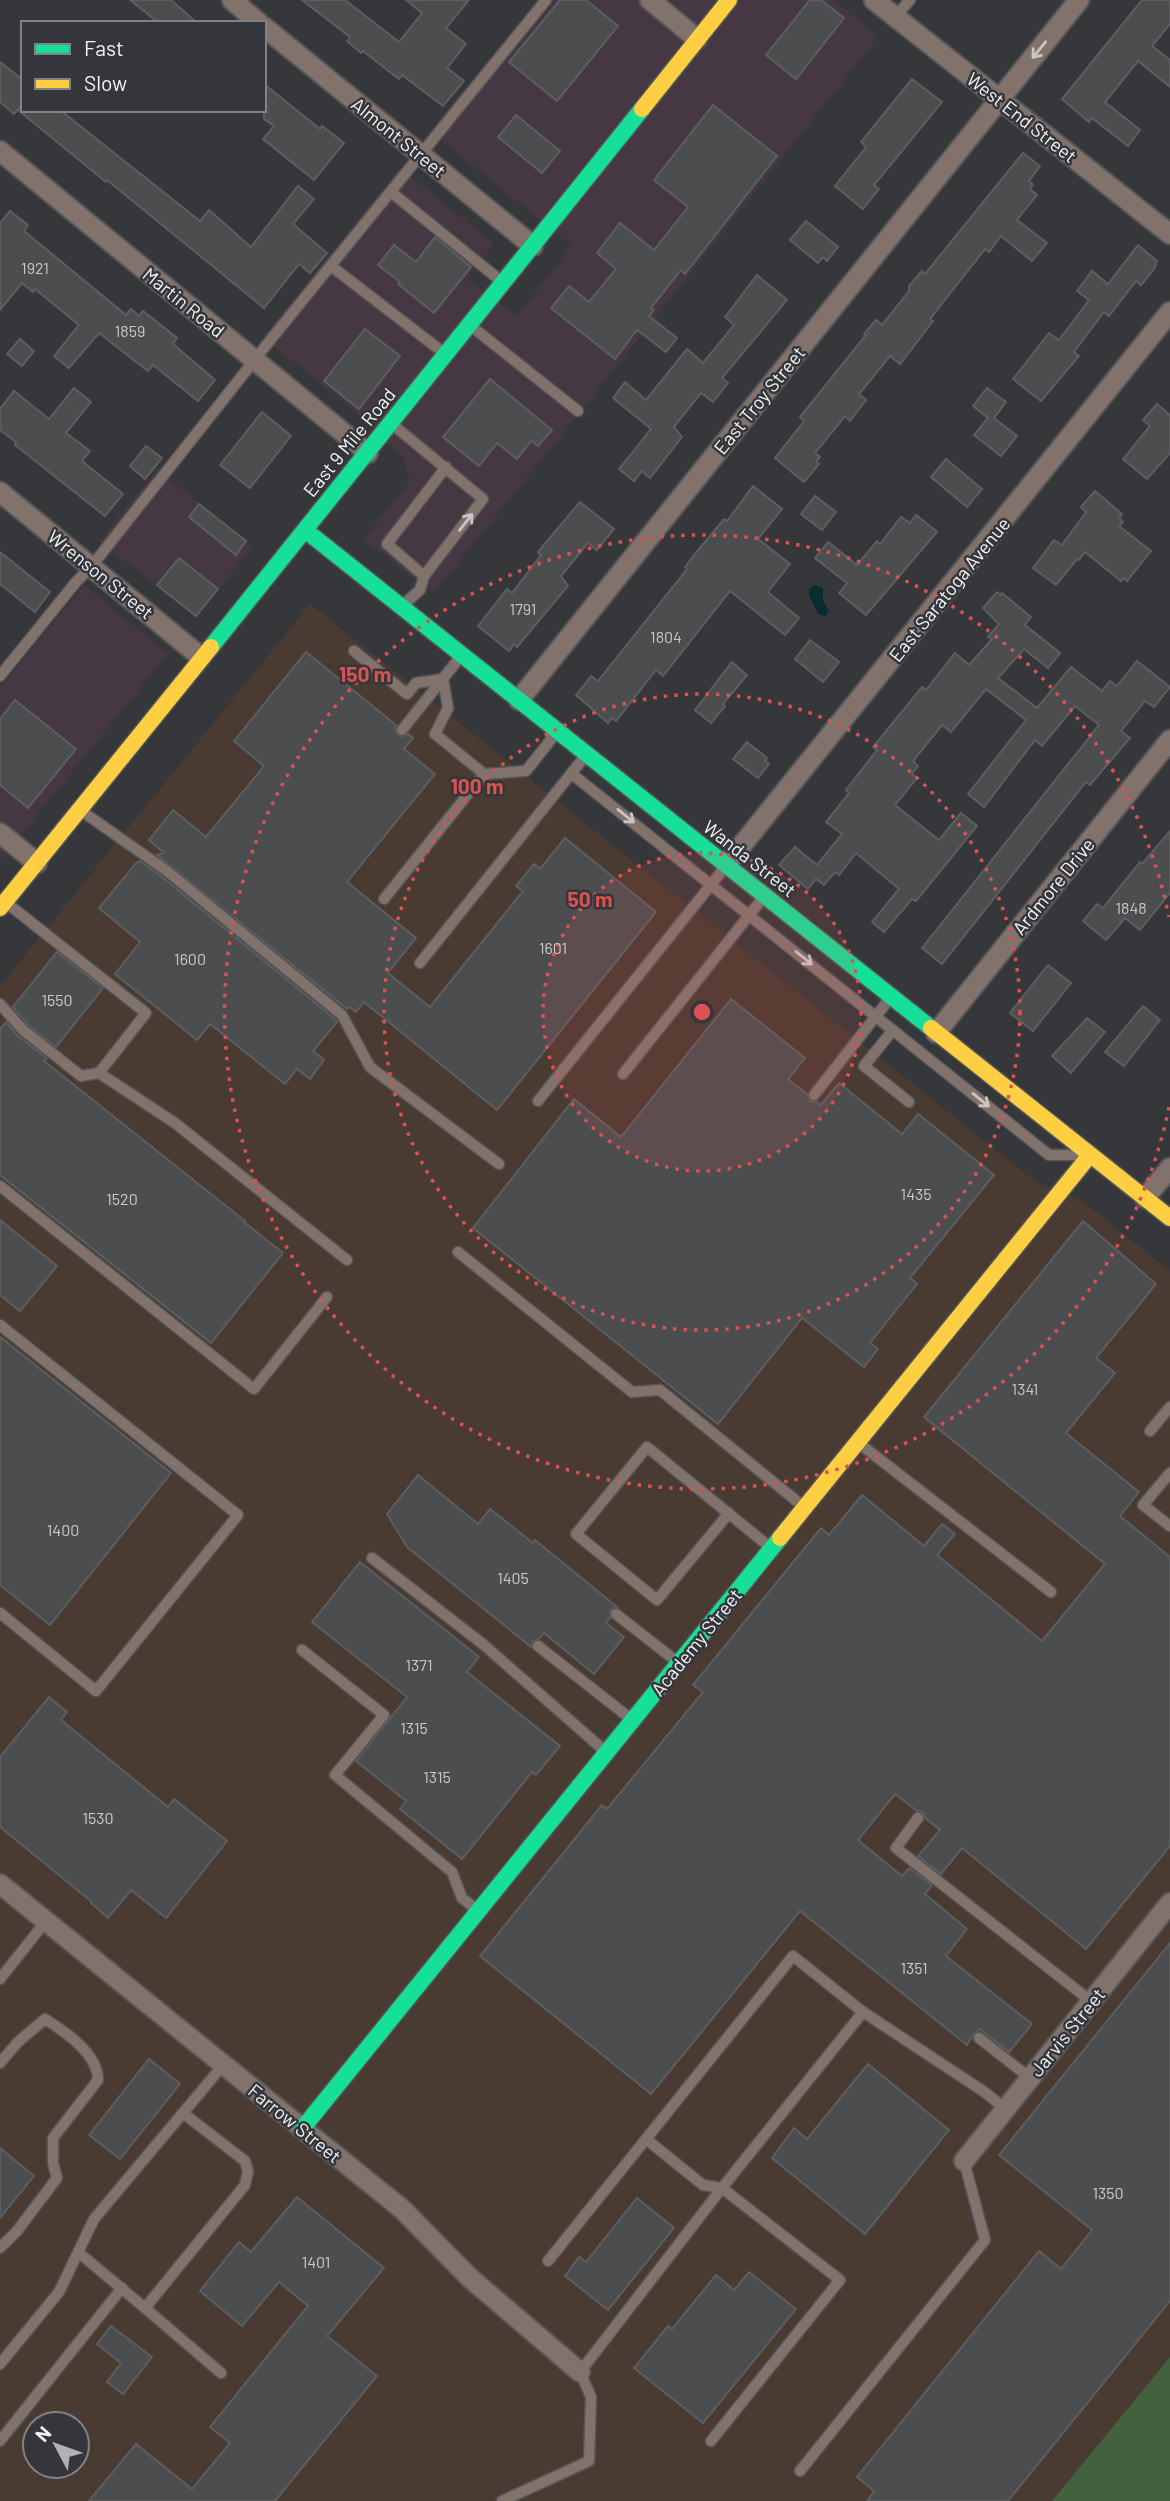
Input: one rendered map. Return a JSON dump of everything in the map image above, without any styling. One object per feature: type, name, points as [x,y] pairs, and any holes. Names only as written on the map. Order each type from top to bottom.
[{"type":"street","points":[[232,0],[257,21]]},
{"type":"street","points":[[650,0],[697,39]]},
{"type":"street","name":"East 9 Mile Road","points":[[2,905],[368,453],[729,0]]},
{"type":"street","name":"West End Street","points":[[874,0],[1170,234]]},
{"type":"street","name":"East Troy Street","points":[[519,700],[1079,0]]},
{"type":"street","name":"Almont Street","points":[[266,29],[533,246]]},
{"type":"street","name":"Martin Road","points":[[0,151],[368,453]]},
{"type":"street","name":"East Saratoga Avenue","points":[[726,865],[1170,312]]},
{"type":"street","name":"Wrenson Street","points":[[0,492],[201,657]]},
{"type":"street","name":"Wanda Street","points":[[305,530],[1170,1218]]},
{"type":"street","name":"Ardmore Drive","points":[[936,1033],[1170,740]]},
{"type":"street","points":[[0,833],[37,863]]},
{"type":"street","name":"Academy Street","points":[[302,2129],[1090,1155]]},
{"type":"street","points":[[1145,1198],[1170,1168]]},
{"type":"street","name":"Farrow Street","points":[[0,1884],[402,2209],[470,2278],[580,2372]]},
{"type":"street","name":"Jarvis Street","points":[[964,2161],[1170,1903]]},
{"type":"lane","points":[[0,676],[546,0]]},
{"type":"lane","points":[[895,17],[910,0]]},
{"type":"lane","points":[[391,192],[504,283]]},
{"type":"lane","points":[[331,266],[446,355]]},
{"type":"lane","points":[[470,326],[578,411]]},
{"type":"lane","points":[[391,424],[482,496],[482,502],[424,576],[420,590],[401,607]]},
{"type":"lane","points":[[424,576],[387,544],[446,467]]},
{"type":"lane","points":[[354,651],[407,694],[416,683],[443,679]]},
{"type":"lane","points":[[402,730],[462,655]]},
{"type":"lane","points":[[443,679],[448,708],[435,734],[484,774],[526,771],[557,731]]},
{"type":"lane","points":[[420,963],[586,754]]},
{"type":"lane","points":[[384,899],[484,774]]},
{"type":"lane","points":[[572,774],[1049,1155],[1090,1155]]},
{"type":"lane","points":[[79,809],[167,871],[342,1015],[370,1067],[499,1164]]},
{"type":"lane","points":[[538,1101],[712,886],[726,865]]},
{"type":"lane","points":[[623,1074],[764,895]]},
{"type":"lane","points":[[0,1004],[23,1030],[82,1076],[99,1073],[146,1013],[2,905]]},
{"type":"lane","points":[[814,1095],[891,997]]},
{"type":"lane","points":[[893,1030],[864,1066],[909,1102]]},
{"type":"lane","points":[[99,1073],[175,1123],[347,1260]]},
{"type":"lane","points":[[0,1186],[254,1389],[327,1297]]},
{"type":"lane","points":[[458,1252],[632,1392],[660,1390],[804,1507]]},
{"type":"lane","points":[[0,1325],[238,1515],[96,1691],[0,1613]]},
{"type":"lane","points":[[1150,1431],[1170,1407]]},
{"type":"lane","points":[[857,1442],[1051,1592]]},
{"type":"lane","points":[[729,1513],[657,1600],[576,1534],[647,1447],[729,1513],[772,1548]]},
{"type":"lane","points":[[1170,1473],[1143,1505],[1170,1526]]},
{"type":"lane","points":[[372,1558],[484,1645],[606,1752]]},
{"type":"lane","points":[[616,1614],[678,1664]]},
{"type":"lane","points":[[538,1646],[632,1720]]},
{"type":"lane","points":[[302,1650],[384,1714],[335,1775],[452,1872],[462,1898],[478,1911]]},
{"type":"lane","points":[[918,1818],[896,1848],[1092,2001]]},
{"type":"lane","points":[[0,1979],[46,1921]]},
{"type":"lane","points":[[548,2261],[793,1956],[863,2012],[1006,2109]]},
{"type":"lane","points":[[502,2501],[589,2461],[591,2397],[580,2372],[863,2012]]},
{"type":"lane","points":[[0,2063],[18,2042],[45,2019],[91,2057],[98,2070],[98,2080],[53,2138],[53,2163],[57,2178],[17,2231],[0,2248]]},
{"type":"lane","points":[[979,2038],[1030,2078]]},
{"type":"lane","points":[[0,2364],[59,2292],[94,2219],[224,2064]]},
{"type":"lane","points":[[145,2308],[245,2185],[248,2171],[245,2161],[183,2113]]},
{"type":"lane","points":[[646,2139],[704,2185],[722,2188],[840,2280],[711,2441]]},
{"type":"lane","points":[[800,2471],[985,2240],[964,2161]]},
{"type":"lane","points":[[78,2252],[221,2373]]},
{"type":"lane","points":[[0,2441],[122,2288]]},
{"type":"shaded area","points":[[538,0],[834,0],[878,37],[433,594],[364,539],[410,481],[404,458],[358,414],[263,337],[400,168],[494,244],[467,279],[516,317],[572,246],[430,131]]},
{"type":"shaded area","points":[[157,469],[253,547],[196,616],[99,541]]},
{"type":"shaded area","points":[[84,585],[168,654],[0,860],[0,688]]},
{"type":"shaded area","points":[[310,604],[1036,1182],[1081,1200],[1170,1271],[1170,2501],[0,2501],[0,986]]},
{"type":"green space","points":[[1170,2357],[1170,2501],[1052,2501]]},
{"type":"water","points":[[815,585],[823,588],[823,601],[829,611],[825,616],[818,614],[809,595],[810,588]]},
{"type":"building","points":[[130,0],[171,0],[195,21],[156,21]]},
{"type":"building","points":[[302,0],[345,0],[399,42],[422,13],[406,0],[469,0],[446,28],[466,44],[447,68],[464,81],[443,106],[402,75],[399,79],[363,51],[361,53],[347,41],[350,37]]},
{"type":"building","points":[[560,0],[586,0],[618,26],[557,101],[509,62]]},
{"type":"building","points":[[810,0],[821,0],[844,18],[796,79],[766,55]]},
{"type":"building","points":[[1142,0],[1170,0],[1170,24],[1152,46],[1170,60],[1170,87],[1138,61],[1105,102],[1140,130],[1128,146],[1092,118],[1089,122],[1062,99]]},
{"type":"building","points":[[0,62],[21,78],[21,105],[14,114],[0,102]]},
{"type":"building","points":[[912,79],[942,102],[874,185],[879,189],[863,209],[835,186],[866,147],[861,142]]},
{"type":"building","points":[[266,86],[320,129],[322,126],[344,143],[314,180],[263,139],[274,126],[264,119]]},
{"type":"building","points":[[713,105],[777,156],[685,274],[681,270],[651,308],[654,310],[649,316],[677,338],[666,352],[637,330],[615,359],[551,308],[569,286],[589,302],[616,269],[597,253],[620,223],[654,250],[688,207],[654,180]]},
{"type":"building","points":[[18,110],[63,112],[200,221],[209,210],[251,247],[298,186],[314,199],[293,224],[327,253],[310,273],[299,264],[264,308],[107,180],[106,182]]},
{"type":"building","points":[[516,115],[560,151],[542,173],[498,137]]},
{"type":"building","points":[[1023,153],[1040,166],[1029,181],[1033,185],[1030,189],[1037,195],[1017,220],[1047,243],[1032,261],[1001,236],[989,252],[985,249],[930,319],[933,321],[900,364],[890,356],[859,394],[866,400],[850,421],[845,416],[815,453],[820,457],[816,462],[819,464],[804,482],[775,458],[804,421],[800,417],[866,335],[864,334],[876,320],[882,325],[909,291],[909,286],[922,271],[925,274]]},
{"type":"building","points":[[10,211],[28,225],[24,231],[126,315],[131,309],[139,316],[143,311],[177,338],[173,344],[215,380],[198,401],[153,365],[148,371],[99,333],[69,368],[54,356],[79,325],[35,289],[33,292],[22,283],[0,310],[0,223]]},
{"type":"building","points":[[806,221],[838,247],[827,261],[823,257],[818,263],[790,240]]},
{"type":"building","points":[[435,237],[471,267],[434,313],[378,265],[394,245],[416,262]]},
{"type":"building","points":[[1138,245],[1157,261],[1154,269],[1141,285],[1136,281],[1109,316],[1104,312],[1074,352],[1079,356],[1041,401],[1013,379],[1049,333],[1059,340],[1089,300],[1077,291],[1092,271],[1108,284]]},
{"type":"building","points":[[757,275],[787,300],[722,378],[728,383],[713,402],[701,393],[674,427],[682,437],[650,478],[642,471],[634,481],[619,469],[651,429],[613,398],[625,382],[646,400],[687,349],[703,363],[734,325],[725,317]]},
{"type":"building","points":[[365,329],[400,356],[359,409],[324,381]]},
{"type":"building","points":[[20,339],[34,351],[22,366],[7,354]]},
{"type":"building","points":[[490,379],[552,430],[538,446],[531,441],[517,459],[497,443],[479,466],[443,437]]},
{"type":"building","points":[[74,388],[91,402],[66,433],[90,451],[82,461],[123,494],[105,516],[0,430],[0,409],[14,391],[49,419]]},
{"type":"building","points":[[987,388],[1006,402],[994,418],[1017,436],[1001,456],[974,435],[988,418],[973,406]]},
{"type":"building","points":[[1157,404],[1170,415],[1170,453],[1147,479],[1123,459],[1150,426],[1143,420]]},
{"type":"building","points":[[262,412],[291,436],[250,488],[220,465]]},
{"type":"building","points":[[146,446],[162,458],[145,479],[130,466]]},
{"type":"building","points":[[946,459],[982,489],[967,507],[931,477]]},
{"type":"building","points":[[753,486],[782,509],[758,539],[790,564],[768,592],[799,618],[785,635],[730,591],[663,676],[656,670],[616,721],[612,718],[608,723],[576,695],[591,676],[598,681],[687,569],[685,567],[699,549],[724,519],[727,521]]},
{"type":"building","points":[[1095,491],[1122,514],[1119,518],[1123,522],[1119,526],[1151,551],[1127,581],[1123,578],[1121,581],[1085,552],[1056,585],[1033,568],[1054,540],[1062,545],[1086,512],[1081,507]]},
{"type":"building","points":[[815,496],[836,512],[822,530],[801,514]]},
{"type":"building","points":[[580,502],[614,529],[597,550],[588,543],[561,576],[568,586],[517,647],[514,644],[509,651],[478,626],[507,589],[512,593],[541,555],[538,552]]},
{"type":"building","points":[[199,504],[246,541],[236,555],[189,517]]},
{"type":"building","points":[[916,515],[937,532],[866,615],[839,593],[847,583],[815,558],[828,542],[857,565],[877,541],[880,544],[901,517],[910,523]]},
{"type":"building","points":[[0,552],[50,592],[35,612],[0,584]]},
{"type":"building","points":[[179,558],[218,589],[196,616],[157,585]]},
{"type":"building","points":[[997,592],[1001,595],[1002,593],[1031,617],[1025,625],[1060,653],[1048,668],[1024,649],[998,678],[1037,708],[1071,667],[1102,691],[1110,681],[1117,686],[1137,661],[1170,687],[1154,707],[1145,701],[1121,731],[1130,738],[1090,785],[1086,782],[942,964],[922,948],[1099,725],[1075,706],[1042,746],[1035,740],[984,807],[968,794],[1026,720],[986,689],[951,732],[942,725],[913,761],[918,766],[912,774],[917,778],[895,805],[939,840],[961,813],[977,826],[916,901],[912,899],[884,932],[872,922],[899,889],[856,853],[839,875],[835,872],[824,885],[816,879],[808,889],[779,865],[795,847],[817,865],[842,834],[826,822],[849,793],[846,790],[877,750],[873,747],[922,687],[926,690],[955,653],[969,665],[992,639],[988,637],[999,624],[983,608]]},
{"type":"building","points":[[810,640],[839,662],[823,682],[795,659]]},
{"type":"building","points":[[306,652],[396,725],[397,735],[402,737],[408,734],[413,738],[404,749],[435,774],[347,882],[416,938],[388,973],[430,1007],[523,891],[516,886],[534,864],[540,869],[565,838],[656,912],[497,1110],[364,1002],[356,1012],[349,1007],[347,1009],[157,855],[164,853],[149,840],[173,810],[206,837],[264,766],[234,741]]},
{"type":"building","points":[[732,662],[747,675],[711,723],[695,710]]},
{"type":"building","points":[[15,700],[76,749],[28,808],[0,785],[0,719]]},
{"type":"building","points":[[747,742],[767,758],[765,761],[769,764],[758,778],[733,759]]},
{"type":"building","points":[[1170,831],[1170,893],[1140,930],[1125,918],[1106,940],[1083,921],[1097,904],[1103,908],[1140,862],[1142,864]]},
{"type":"building","points":[[140,861],[336,1020],[313,1051],[324,1060],[310,1079],[297,1069],[285,1084],[210,1024],[197,1040],[115,974],[140,942],[99,908]]},
{"type":"building","points":[[57,952],[103,988],[56,1047],[28,1025],[13,1007]]},
{"type":"building","points":[[1048,965],[1071,983],[1033,1031],[1010,1013]]},
{"type":"building","points":[[731,999],[805,1058],[788,1079],[807,1094],[810,1101],[821,1105],[839,1083],[902,1134],[918,1114],[994,1175],[910,1278],[917,1284],[870,1343],[878,1349],[864,1367],[802,1318],[718,1424],[473,1228],[574,1099],[621,1137]]},
{"type":"building","points":[[1143,1006],[1160,1020],[1124,1066],[1105,1052]]},
{"type":"building","points":[[1087,1018],[1105,1032],[1071,1073],[1052,1056]]},
{"type":"building","points":[[6,1022],[18,1036],[47,1058],[44,1061],[283,1253],[211,1343],[0,1175],[0,1029]]},
{"type":"building","points":[[0,1220],[57,1266],[20,1311],[0,1295]]},
{"type":"building","points":[[1083,1221],[1156,1284],[1096,1358],[1115,1373],[1066,1433],[1139,1492],[1120,1516],[1170,1557],[1170,1846],[1086,1949],[962,1848],[941,1874],[918,1856],[940,1830],[925,1818],[923,1812],[917,1811],[895,1794],[858,1840],[902,1876],[909,1868],[932,1885],[925,1894],[967,1929],[946,1956],[1032,2024],[1009,2052],[980,2029],[974,2033],[967,2045],[800,1911],[651,2094],[480,1956],[602,1805],[607,1809],[703,1692],[693,1685],[821,1528],[829,1535],[862,1495],[924,1546],[942,1524],[955,1534],[937,1555],[1042,1641],[1105,1564],[924,1417]]},
{"type":"building","points":[[0,1337],[171,1473],[50,1625],[0,1585]]},
{"type":"building","points":[[418,1475],[478,1524],[490,1509],[533,1543],[535,1540],[617,1607],[610,1610],[610,1618],[606,1623],[624,1637],[594,1674],[544,1633],[533,1641],[531,1647],[407,1547],[387,1514]]},
{"type":"building","points":[[360,1562],[479,1657],[467,1672],[560,1746],[536,1775],[532,1772],[462,1859],[400,1809],[406,1801],[356,1761],[407,1697],[312,1622]]},
{"type":"building","points":[[49,1697],[67,1712],[61,1720],[168,1807],[174,1799],[227,1841],[166,1918],[131,1890],[108,1918],[0,1827],[0,1757]]},
{"type":"building","points":[[1170,1943],[1170,2301],[1008,2501],[867,2501],[874,2491],[857,2477],[1039,2251],[1061,2269],[1092,2230],[999,2155]]},
{"type":"building","points":[[149,2059],[180,2084],[120,2159],[89,2135]]},
{"type":"building","points":[[868,2064],[949,2130],[865,2234],[772,2158],[794,2128],[807,2139]]},
{"type":"building","points":[[0,2148],[34,2176],[0,2218]]},
{"type":"building","points":[[297,2197],[384,2268],[327,2336],[377,2376],[275,2501],[89,2501],[136,2444],[192,2489],[230,2443],[210,2427],[308,2306],[279,2282],[242,2326],[200,2291],[239,2242],[251,2252]]},
{"type":"building","points":[[637,2198],[674,2228],[608,2310],[565,2276],[579,2257],[586,2262]]},
{"type":"building","points":[[749,2272],[796,2309],[703,2423],[634,2368],[668,2326],[672,2329],[716,2275],[734,2290]]},
{"type":"building","points":[[111,2326],[152,2357],[123,2394],[107,2382],[121,2363],[97,2344]]},
{"type":"traffic: fast","points":[[211,647],[642,109]]},
{"type":"traffic: fast","points":[[305,530],[931,1028]]},
{"type":"traffic: fast","points":[[302,2129],[780,1538]]},
{"type":"traffic: slow","points":[[642,109],[729,0]]},
{"type":"traffic: slow","points":[[0,908],[211,647]]},
{"type":"traffic: slow","points":[[931,1028],[1170,1218]]},
{"type":"traffic: slow","points":[[780,1538],[1090,1155]]}]
